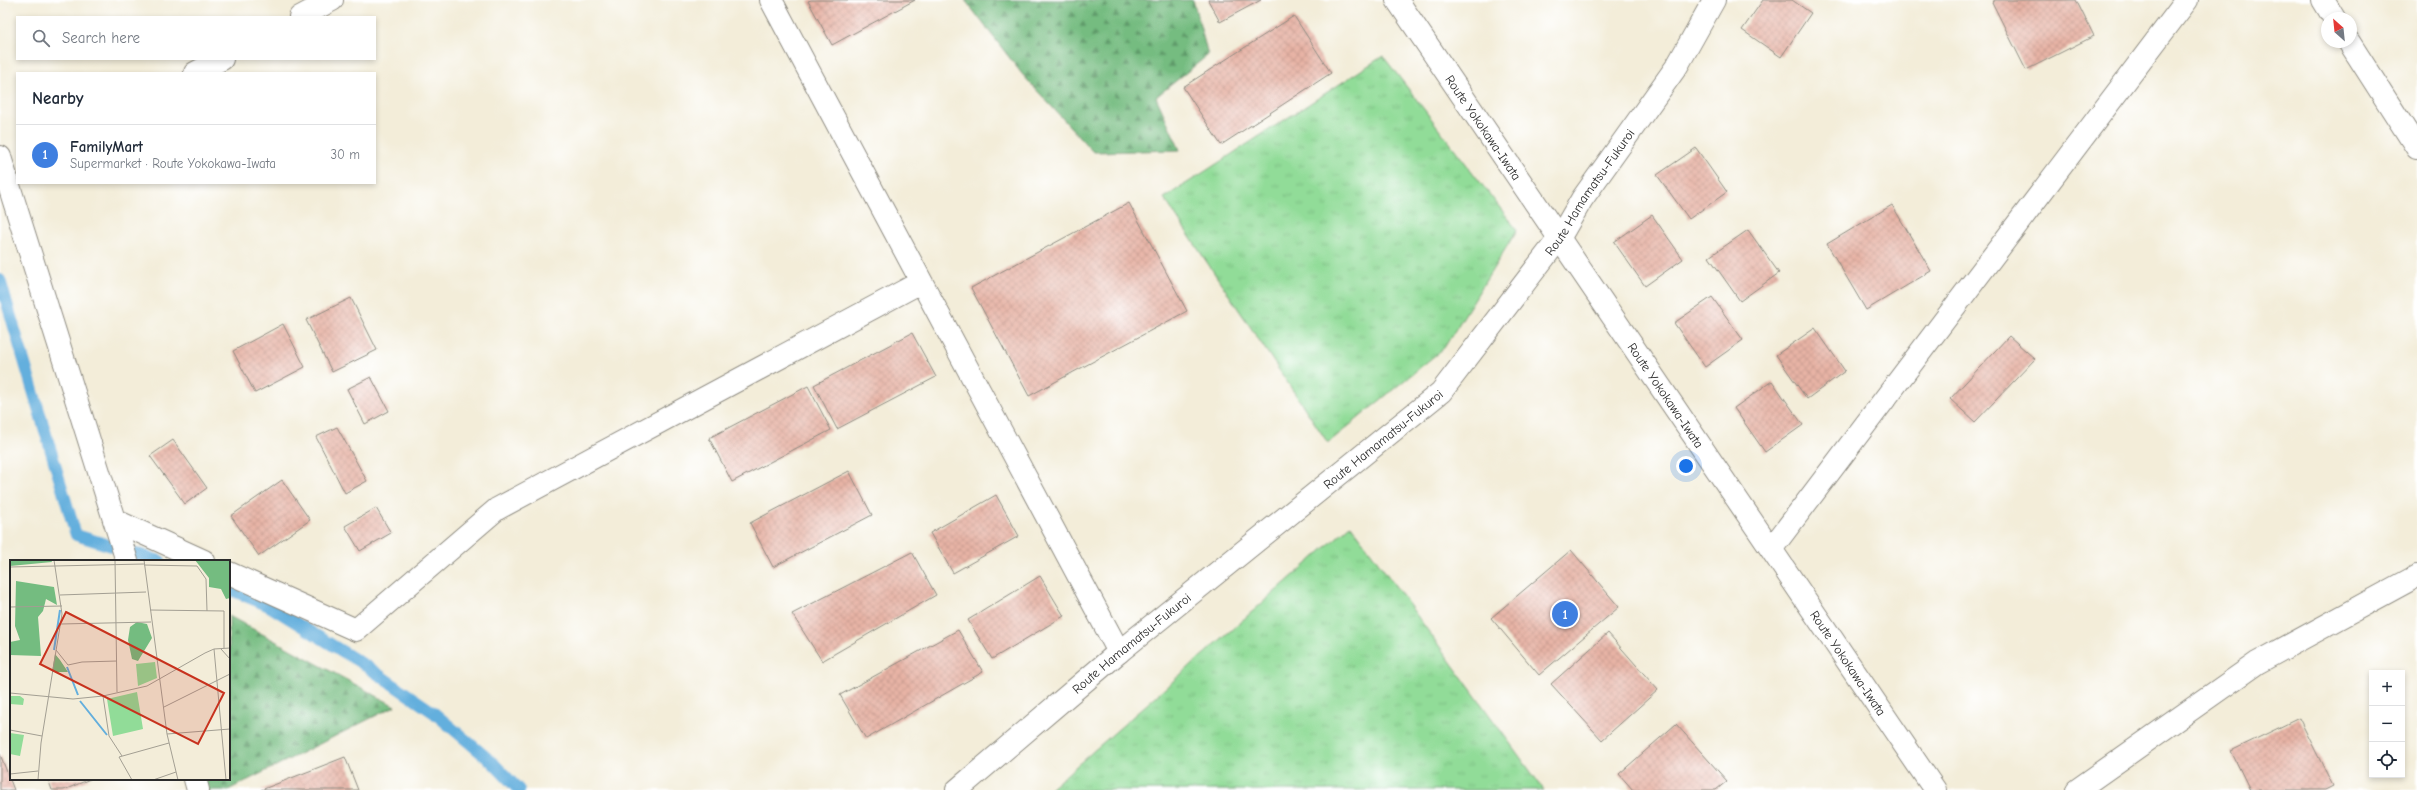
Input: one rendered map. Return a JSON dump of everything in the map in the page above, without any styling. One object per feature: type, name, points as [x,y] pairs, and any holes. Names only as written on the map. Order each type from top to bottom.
[{"type":"street","points":[[302,16],[332,0]]},
{"type":"street","points":[[771,0],[1119,652]]},
{"type":"street","name":"Route Yokokawa-Iwata","points":[[1397,0],[1772,548],[1935,790]]},
{"type":"street","name":"Route Hamamatsu-Fukuroi","points":[[964,788],[1119,652],[1441,392],[1560,237],[1582,199],[1677,66],[1714,0]]},
{"type":"street","points":[[1772,548],[2187,0]]},
{"type":"street","points":[[2323,0],[2330,12]]},
{"type":"street","points":[[2353,48],[2417,148]]},
{"type":"street","points":[[197,72],[220,60]]},
{"type":"street","points":[[8,166],[127,560]]},
{"type":"street","points":[[230,572],[356,630],[497,509],[921,282]]},
{"type":"street","points":[[114,520],[202,560]]},
{"type":"street","points":[[2077,790],[2257,664],[2417,576]]},
{"type":"street","points":[[195,780],[198,790]]},
{"type":"green space","points":[[965,0],[1193,0],[1208,55],[1156,97],[1180,150],[1093,152],[1022,74]]},
{"type":"green space","points":[[1383,56],[1517,230],[1444,348],[1328,443],[1164,198]]},
{"type":"green space","points":[[1351,525],[1544,790],[1049,790]]},
{"type":"green space","points":[[230,617],[395,706],[228,790],[198,790],[195,780],[230,780]]},
{"type":"building","points":[[915,0],[832,45],[808,1]]},
{"type":"building","points":[[1208,0],[1261,0],[1220,22]]},
{"type":"building","points":[[1763,0],[1792,0],[1811,13],[1781,57],[1742,30]]},
{"type":"building","points":[[1995,0],[2076,0],[2094,36],[2026,70],[1992,2]]},
{"type":"building","points":[[1294,16],[1331,73],[1221,145],[1183,87]]},
{"type":"building","points":[[1696,148],[1727,192],[1689,219],[1657,175]]},
{"type":"building","points":[[1129,203],[1187,311],[1029,396],[971,288]]},
{"type":"building","points":[[1892,205],[1931,271],[1866,310],[1827,244]]},
{"type":"building","points":[[1652,215],[1683,259],[1645,286],[1614,242]]},
{"type":"building","points":[[1748,230],[1779,273],[1740,301],[1709,257]]},
{"type":"building","points":[[1712,297],[1743,340],[1705,367],[1674,323]]},
{"type":"building","points":[[351,298],[377,350],[332,372],[306,320]]},
{"type":"building","points":[[283,324],[305,367],[255,393],[233,351]]},
{"type":"building","points":[[1815,328],[1845,371],[1807,399],[1776,355]]},
{"type":"building","points":[[912,333],[936,377],[837,429],[814,385]]},
{"type":"building","points":[[2009,336],[2035,359],[1975,422],[1950,399]]},
{"type":"building","points":[[371,377],[389,411],[365,424],[347,389]]},
{"type":"building","points":[[1772,381],[1803,425],[1765,452],[1734,408]]},
{"type":"building","points":[[808,386],[831,430],[732,482],[709,438]]},
{"type":"building","points":[[337,427],[367,481],[345,493],[316,437]]},
{"type":"building","points":[[173,440],[207,488],[185,504],[150,456]]},
{"type":"building","points":[[849,471],[872,515],[773,567],[750,523]]},
{"type":"building","points":[[282,480],[310,520],[259,556],[231,516]]},
{"type":"building","points":[[996,495],[1019,536],[953,573],[930,533]]},
{"type":"building","points":[[376,508],[391,533],[360,551],[345,526]]},
{"type":"building","points":[[1571,550],[1619,607],[1539,675],[1491,618]]},
{"type":"building","points":[[912,552],[936,595],[822,661],[792,614]]},
{"type":"building","points":[[1040,576],[1064,616],[992,659],[968,620]]},
{"type":"building","points":[[958,630],[983,672],[866,739],[840,695]]},
{"type":"building","points":[[1608,633],[1658,690],[1602,740],[1551,684]]},
{"type":"building","points":[[2299,718],[2333,786],[2325,790],[2250,790],[2231,751]]},
{"type":"building","points":[[1676,724],[1727,781],[1716,790],[1633,790],[1619,774]]},
{"type":"building","points":[[0,754],[14,790],[0,790]]},
{"type":"building","points":[[345,757],[358,790],[261,790]]},
{"type":"building","points":[[48,780],[88,780],[64,790],[52,790]]},
{"type":"waterway","points":[[0,280],[76,535],[157,560]]},
{"type":"waterway","points":[[230,589],[269,606],[366,666],[433,712],[493,763],[519,790]]},
{"type":"place","name":"FamilyMart","points":[[1565,614]]}]
